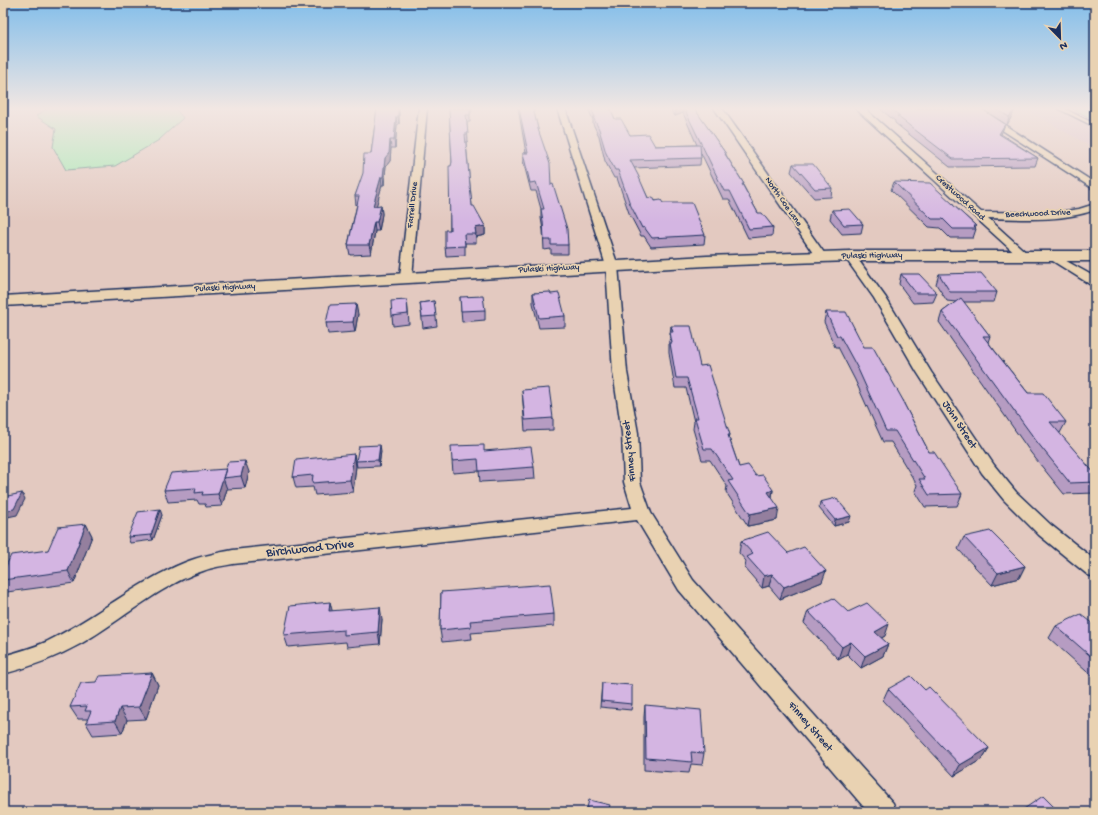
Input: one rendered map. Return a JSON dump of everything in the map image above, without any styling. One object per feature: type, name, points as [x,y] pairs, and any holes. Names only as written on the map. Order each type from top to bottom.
[{"type":"main road","name":"Pulaski Highway","points":[[3,301],[406,277],[821,257],[1095,256]]},
{"type":"street","name":"Farrell Drive","points":[[406,277],[419,146]]},
{"type":"street","name":"Finney Street","points":[[573,146],[612,266],[620,372],[630,433],[632,482],[642,513],[686,585],[884,812]]},
{"type":"street","name":"North Coe Lane","points":[[744,146],[821,257]]},
{"type":"street","name":"Crestwood Road","points":[[902,146],[1024,256]]},
{"type":"street","points":[[1031,146],[1095,187]]},
{"type":"street","name":"Beechwood Drive","points":[[979,215],[1061,215],[1084,211],[1095,207]]},
{"type":"street","name":"John Street","points":[[850,256],[880,298],[924,372],[988,469],[1010,496],[1045,530],[1095,570]]},
{"type":"street","points":[[1052,256],[1095,282]]},
{"type":"street","name":"Birchwood Drive","points":[[3,665],[40,655],[67,642],[167,580],[188,569],[212,561],[233,557],[642,513]]},
{"type":"green space","points":[[149,146],[115,166],[66,170],[53,147]]},
{"type":"building","points":[[372,146],[390,146],[389,153],[385,158],[383,177],[381,177],[373,206],[381,205],[377,222],[374,222],[369,245],[348,245],[359,196],[355,196],[363,173],[364,154],[371,154]]},
{"type":"building","points":[[451,146],[466,146],[472,206],[474,206],[485,226],[475,228],[476,234],[464,234],[465,246],[445,247],[445,230],[450,230],[449,166],[451,166]]},
{"type":"building","points":[[527,146],[544,146],[550,164],[551,185],[553,184],[567,229],[568,245],[551,245],[551,240],[544,240],[541,209],[544,209],[536,182],[530,183],[523,153],[528,153]]},
{"type":"building","points":[[604,146],[700,146],[701,158],[630,160],[648,198],[653,197],[655,201],[661,200],[663,203],[692,203],[705,235],[652,238],[644,227],[642,228],[630,204],[618,170],[615,170]]},
{"type":"building","points":[[702,146],[720,146],[744,184],[742,184],[758,213],[762,213],[773,227],[749,229],[730,191],[724,191]]},
{"type":"building","points":[[936,146],[1019,146],[1038,158],[953,159]]},
{"type":"building","points":[[793,164],[813,164],[832,188],[815,189]]},
{"type":"building","points":[[894,182],[930,183],[976,226],[973,226],[976,229],[953,229],[943,219],[932,219]]},
{"type":"building","points":[[850,209],[863,224],[844,225],[832,210]]},
{"type":"building","points":[[981,273],[997,292],[950,292],[939,274]]},
{"type":"building","points":[[901,274],[919,274],[937,293],[916,293]]},
{"type":"building","points":[[550,292],[551,294],[559,293],[565,316],[539,318],[533,293]]},
{"type":"building","points":[[483,296],[485,310],[461,311],[460,297]]},
{"type":"building","points":[[961,298],[990,336],[983,336],[1028,393],[1043,393],[1066,422],[1050,422],[1095,474],[1095,482],[1070,483],[1037,442],[942,312]]},
{"type":"building","points":[[407,300],[408,314],[392,316],[391,301]]},
{"type":"building","points":[[434,301],[436,316],[422,317],[420,303]]},
{"type":"building","points":[[356,304],[353,322],[326,323],[330,305]]},
{"type":"building","points":[[826,312],[846,312],[864,347],[873,347],[904,402],[929,452],[934,452],[962,494],[929,495],[919,479],[925,479],[895,431],[886,431],[858,369],[840,336],[837,336]]},
{"type":"building","points":[[671,326],[691,326],[700,366],[708,365],[730,435],[728,435],[739,467],[748,465],[756,476],[763,475],[773,490],[768,492],[779,508],[750,514],[728,481],[733,480],[712,449],[704,449],[695,418],[698,418],[687,378],[676,378],[670,343],[672,343],[670,332],[673,332]]},
{"type":"building","points":[[549,388],[553,418],[525,420],[522,390]]},
{"type":"building","points":[[380,445],[378,460],[356,461],[359,446]]},
{"type":"building","points":[[484,445],[484,451],[531,447],[534,467],[479,471],[478,459],[452,461],[451,446]]},
{"type":"building","points":[[354,454],[350,480],[312,483],[313,475],[293,477],[296,460]]},
{"type":"building","points":[[245,461],[241,476],[223,478],[228,462]]},
{"type":"building","points":[[226,469],[218,494],[202,495],[203,492],[195,493],[196,488],[164,490],[171,473]]},
{"type":"building","points":[[22,493],[14,509],[3,511],[3,497]]},
{"type":"building","points":[[836,498],[851,516],[835,520],[820,502]]},
{"type":"building","points":[[160,509],[151,535],[128,537],[138,512]]},
{"type":"building","points":[[86,524],[68,571],[3,580],[3,573],[11,555],[48,550],[58,527]]},
{"type":"building","points":[[990,531],[1025,566],[998,573],[964,537]]},
{"type":"building","points":[[768,532],[788,553],[804,547],[826,571],[784,587],[772,574],[764,576],[747,557],[753,554],[741,541]]},
{"type":"building","points":[[550,584],[554,614],[470,621],[471,627],[440,630],[441,592]]},
{"type":"building","points":[[833,598],[848,612],[867,603],[889,624],[875,632],[888,644],[865,656],[851,642],[842,647],[808,611]]},
{"type":"building","points":[[330,602],[329,611],[380,607],[378,632],[344,635],[344,630],[284,635],[290,606]]},
{"type":"building","points":[[1081,614],[1095,625],[1095,660],[1056,626]]},
{"type":"building","points":[[152,673],[139,707],[120,708],[115,721],[86,723],[91,711],[85,711],[87,706],[70,707],[81,683],[96,682],[99,676]]},
{"type":"building","points":[[911,676],[925,690],[929,687],[989,748],[960,765],[888,689]]},
{"type":"building","points":[[602,683],[632,685],[632,704],[601,701]]},
{"type":"building","points":[[645,705],[701,710],[704,753],[691,752],[692,762],[646,758]]},
{"type":"building","points":[[1043,796],[1059,812],[1021,811]]},
{"type":"building","points":[[589,800],[610,805],[608,812],[586,812]]}]
